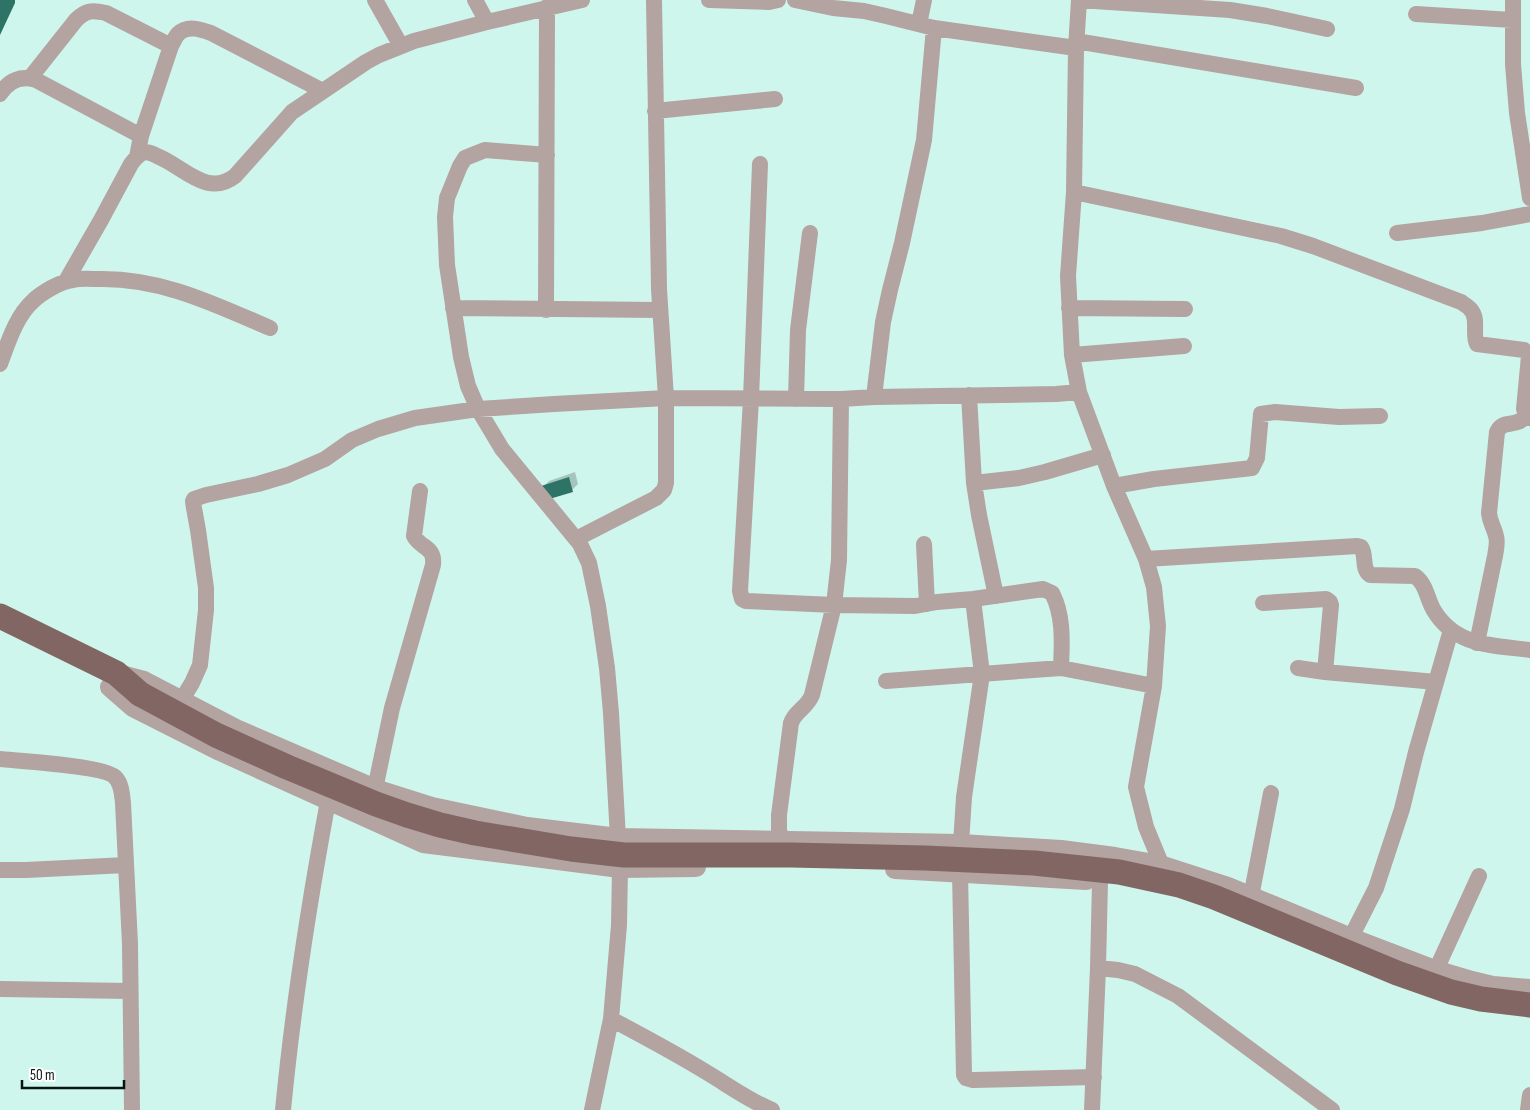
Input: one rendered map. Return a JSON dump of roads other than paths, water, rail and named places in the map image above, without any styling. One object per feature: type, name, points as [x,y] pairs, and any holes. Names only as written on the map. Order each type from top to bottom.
[{"type":"main road","points":[[0,616],[113,680],[216,735],[376,804],[407,816],[448,827],[571,849],[624,855],[791,855],[925,858],[1034,863],[1119,872],[1179,885],[1214,897],[1397,973],[1444,989],[1481,999],[1530,1005]]},
{"type":"main road","points":[[0,632],[113,680]]},
{"type":"street","points":[[375,0],[401,46]]},
{"type":"street","points":[[475,0],[487,22]]},
{"type":"street","points":[[66,281],[131,164],[143,153],[151,153],[164,158],[206,183],[216,184],[228,181],[235,176],[292,112],[366,62],[414,41],[582,0]]},
{"type":"street","points":[[576,539],[656,498],[664,490],[667,474],[666,398],[660,310],[654,0]]},
{"type":"street","points":[[709,0],[769,2],[778,0]]},
{"type":"street","points":[[795,0],[833,8],[866,6],[926,26],[1076,45],[1356,88]]},
{"type":"street","points":[[874,397],[883,322],[924,140],[926,26],[924,0]]},
{"type":"street","points":[[1155,890],[1160,861],[1146,827],[1136,787],[1154,686],[1158,626],[1154,587],[1146,559],[1114,486],[1079,392],[1072,355],[1068,276],[1074,192],[1076,45],[1079,0],[1230,10],[1327,29]]},
{"type":"street","points":[[1513,0],[1513,64],[1516,103],[1530,198]]},
{"type":"street","points":[[546,310],[547,7]]},
{"type":"street","points":[[30,78],[76,20],[83,13],[95,10],[106,13],[171,46]]},
{"type":"street","points":[[1416,14],[1512,20]]},
{"type":"street","points":[[137,157],[141,136],[171,46],[178,34],[188,29],[198,28],[211,33],[323,91]]},
{"type":"street","points":[[0,94],[12,80],[30,78],[141,136]]},
{"type":"street","points":[[655,111],[775,99]]},
{"type":"street","points":[[548,155],[484,150],[466,158],[460,166],[447,198],[445,217],[447,264],[464,371],[478,409],[502,450],[576,539],[591,571],[602,635],[611,713],[618,838]]},
{"type":"street","points":[[760,164],[751,399],[740,596],[746,600],[896,607],[973,600],[1039,588],[1048,590],[1052,593],[1055,600],[1061,626],[1061,668]]},
{"type":"street","points":[[1074,192],[1246,228],[1313,246],[1461,302],[1472,310],[1475,319],[1475,341],[1477,344],[1529,351],[1524,409],[1528,417],[1521,421],[1504,424],[1499,427],[1497,432],[1489,513],[1490,521],[1497,536],[1497,542],[1477,643]]},
{"type":"street","points":[[1397,233],[1482,223],[1530,214]]},
{"type":"street","points":[[796,399],[798,330],[810,233]]},
{"type":"street","points":[[0,364],[20,317],[26,309],[40,294],[74,279],[112,279],[165,287],[196,296],[270,328]]},
{"type":"street","points":[[453,308],[660,310]]},
{"type":"street","points":[[1069,308],[1185,309]]},
{"type":"street","points":[[1072,355],[1184,346]]},
{"type":"street","points":[[181,701],[192,683],[200,664],[206,610],[205,579],[194,499],[288,475],[325,458],[352,440],[378,429],[415,418],[478,409],[666,398],[841,399],[1079,392]]},
{"type":"street","points":[[969,395],[974,483],[996,596]]},
{"type":"street","points":[[782,841],[778,823],[791,723],[794,716],[807,705],[812,694],[834,605],[840,542],[841,399]]},
{"type":"street","points":[[1114,486],[1154,479],[1252,468],[1257,458],[1261,414],[1264,412],[1339,417],[1380,416]]},
{"type":"street","points":[[974,483],[1019,478],[1102,455]]},
{"type":"street","points":[[375,789],[392,708],[433,565],[433,554],[416,540],[414,536],[420,491]]},
{"type":"street","points":[[924,544],[927,604]]},
{"type":"street","points":[[1146,559],[1357,546],[1361,547],[1365,552],[1366,572],[1370,575],[1415,576],[1421,580],[1433,609],[1451,630],[1467,640],[1530,650]]},
{"type":"street","points":[[1263,603],[1326,599],[1330,602],[1325,672]]},
{"type":"street","points":[[961,844],[964,797],[982,674],[973,600]]},
{"type":"street","points":[[1339,960],[1376,888],[1402,809],[1416,752],[1451,630]]},
{"type":"street","points":[[886,682],[1061,668],[1154,686]]},
{"type":"street","points":[[1298,668],[1436,682]]},
{"type":"street","points":[[113,680],[144,681],[238,730],[375,789],[432,807],[527,827],[618,838],[961,844],[1061,850],[1114,857],[1160,866],[1201,878],[1435,970],[1486,984],[1530,989]]},
{"type":"street","points":[[113,680],[133,707],[220,752],[423,843],[620,868],[763,866],[960,872],[1100,880],[1155,890],[1242,919],[1426,994],[1471,1007],[1530,1016]]},
{"type":"street","points":[[0,759],[91,769],[108,773],[115,777],[120,784],[126,865],[132,1110]]},
{"type":"street","points":[[1242,919],[1251,897],[1271,793]]},
{"type":"street","points":[[283,1110],[303,950],[328,801]]},
{"type":"street","points":[[446,846],[452,811]]},
{"type":"street","points":[[0,870],[126,865]]},
{"type":"street","points":[[592,1110],[611,1019],[619,925],[620,868]]},
{"type":"street","points":[[960,872],[964,1075],[966,1078],[973,1080],[1094,1077]]},
{"type":"street","points":[[1426,994],[1435,970],[1480,876]]},
{"type":"street","points":[[1092,1110],[1100,880]]},
{"type":"street","points":[[1098,968],[1135,974],[1178,996],[1332,1110]]},
{"type":"street","points":[[0,989],[130,991]]},
{"type":"street","points":[[611,1019],[706,1072],[743,1096],[771,1110]]},
{"type":"street","points":[[1528,1110],[1530,1095]]}]
